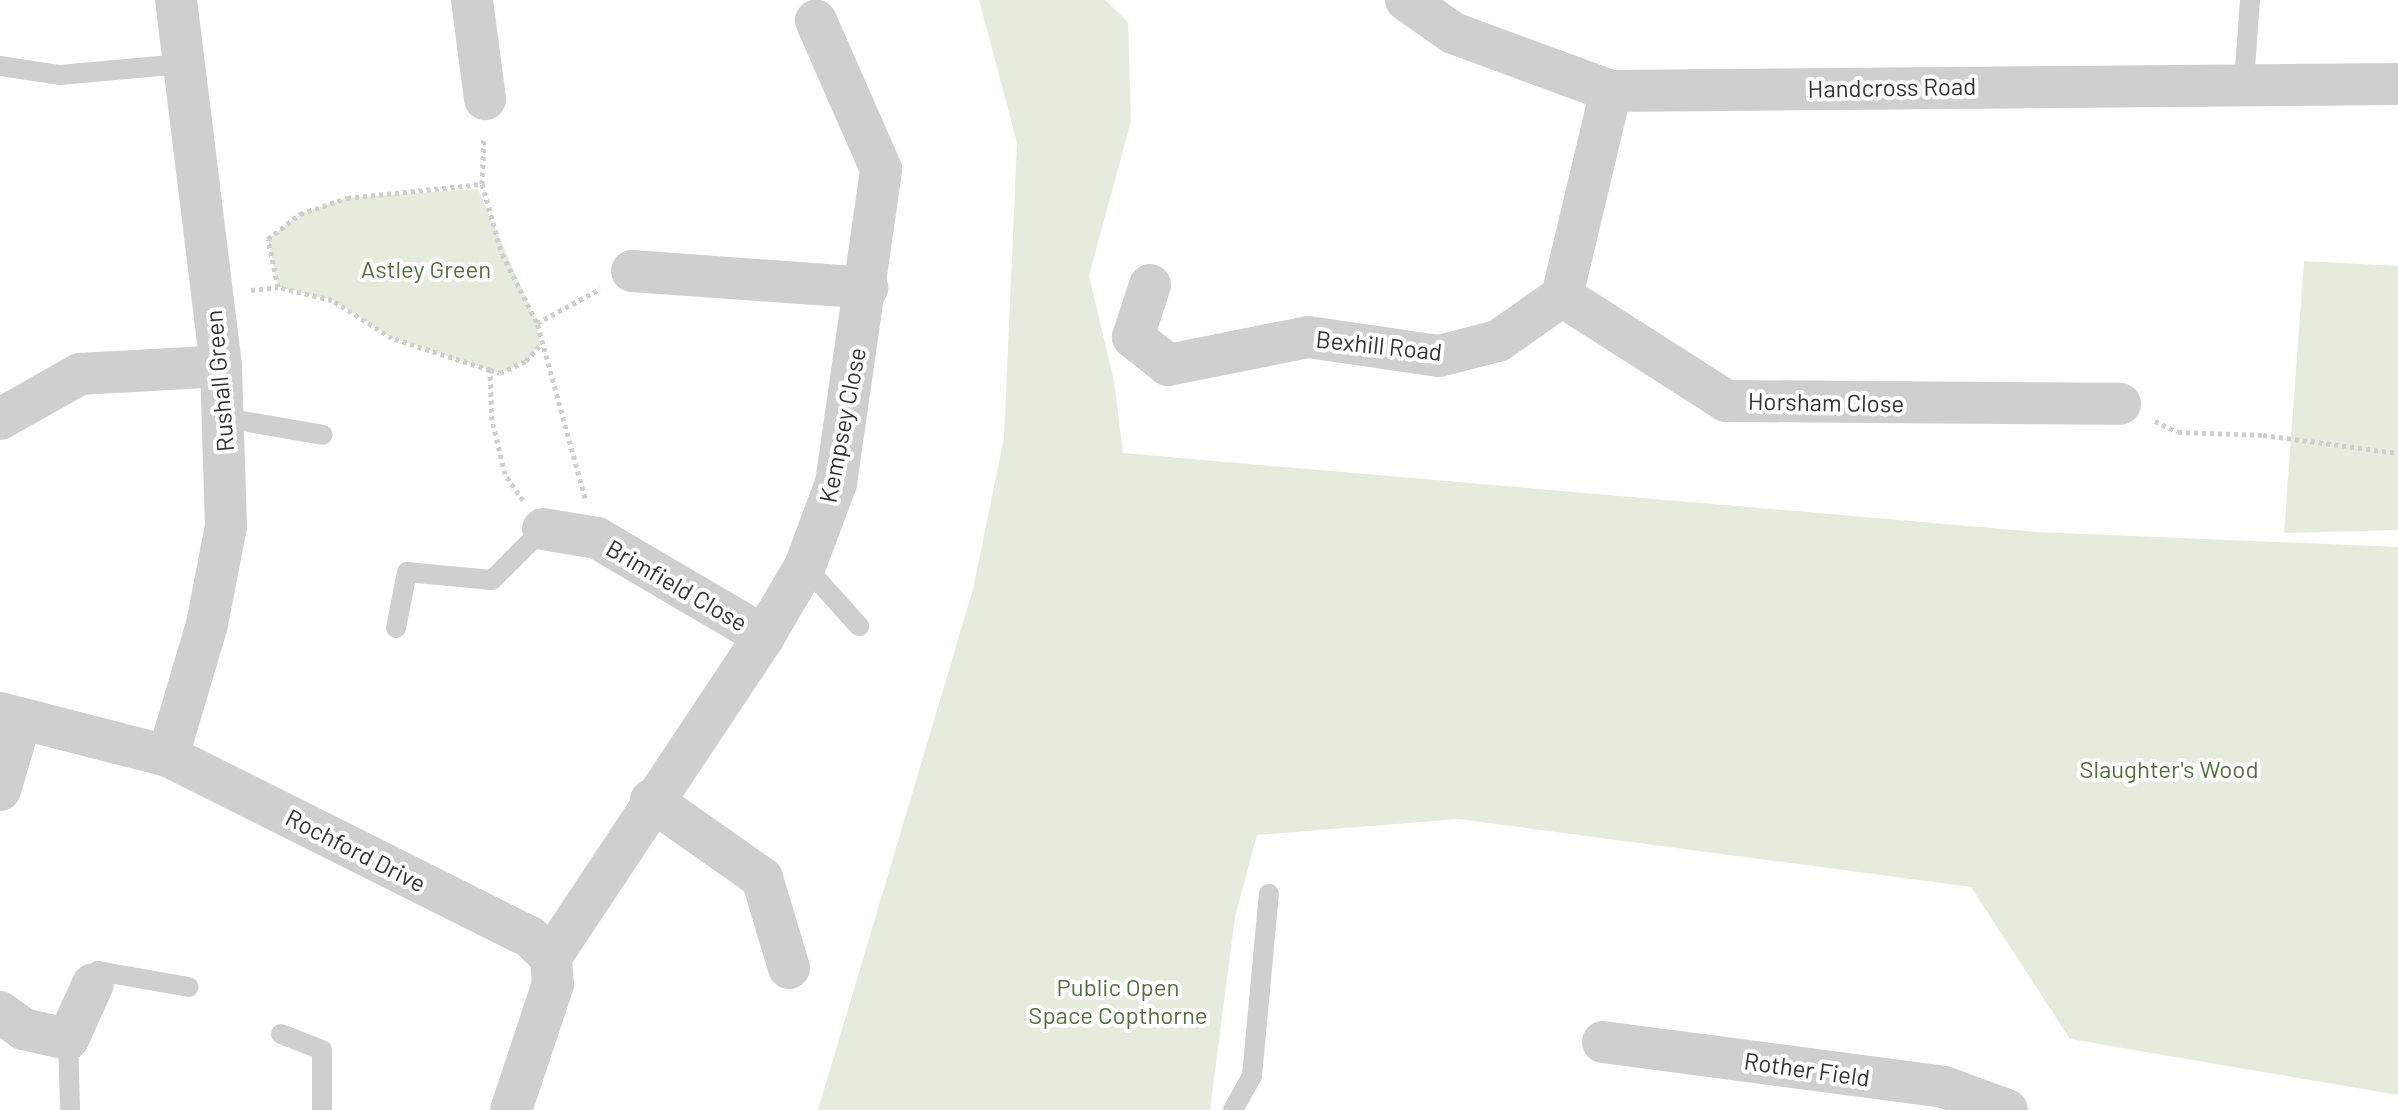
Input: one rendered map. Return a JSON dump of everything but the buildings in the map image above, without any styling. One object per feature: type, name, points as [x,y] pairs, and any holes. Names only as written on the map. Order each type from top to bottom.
[{"type":"street","name":"Rushall Green","points":[[168,756],[207,624],[226,526],[221,366],[176,0]]},
{"type":"street","points":[[472,0],[485,99]]},
{"type":"street","name":"Handcross Road","points":[[1406,0],[1453,33],[1611,91],[2244,82],[2398,84]]},
{"type":"street","name":"Kempsey Close","points":[[551,957],[587,910],[651,800],[764,636],[805,566],[836,483],[867,288],[881,169],[816,21]]},
{"type":"street","points":[[1562,296],[1611,91]]},
{"type":"street","points":[[632,271],[867,288]]},
{"type":"street","name":"Bexhill Road","points":[[1150,285],[1133,337],[1168,365],[1308,337],[1439,356],[1498,341],[1562,296]]},
{"type":"street","name":"Horsham Close","points":[[1562,296],[1726,401],[2120,404]]},
{"type":"street","points":[[0,419],[80,374],[221,366]]},
{"type":"street","name":"Brimfield Close","points":[[543,529],[597,538],[764,636]]},
{"type":"street","points":[[0,790],[11,716]]},
{"type":"street","name":"Rochford Drive","points":[[11,716],[168,756],[530,937],[551,957]]},
{"type":"street","points":[[651,800],[762,878],[789,968]]},
{"type":"street","points":[[511,1110],[553,984],[551,957]]},
{"type":"street","points":[[0,1012],[23,1029],[68,1039],[93,984]]},
{"type":"street","name":"Rother Field","points":[[1603,1042],[1944,1087],[2007,1110]]},
{"type":"lane","points":[[2244,82],[2250,0]]},
{"type":"lane","points":[[0,66],[60,75],[182,64]]},
{"type":"lane","points":[[225,418],[323,435]]},
{"type":"lane","points":[[396,628],[407,572],[492,580],[543,529]]},
{"type":"lane","points":[[805,566],[859,626]]},
{"type":"lane","points":[[1233,1110],[1252,1076],[1269,894]]},
{"type":"lane","points":[[93,984],[98,971],[189,987]]},
{"type":"lane","points":[[281,1034],[322,1050],[322,1110]]},
{"type":"lane","points":[[68,1039],[70,1107]]},
{"type":"path","points":[[485,99],[482,184],[502,254],[537,323],[540,345],[597,538]]},
{"type":"path","points":[[482,184],[347,198],[300,214],[268,239],[278,287],[332,300],[392,338],[500,373],[526,361],[540,345]]},
{"type":"path","points":[[537,323],[632,271]]},
{"type":"path","points":[[490,370],[492,420],[505,474],[543,529]]},
{"type":"path","points":[[2120,404],[2178,432],[2263,435],[2398,453]]},
{"type":"green space","name":"Slaughter's Wood","points":[[979,0],[1105,0],[1128,22],[1131,121],[1089,276],[1114,381],[1123,453],[2037,532],[2398,547],[2398,1095],[2070,1039],[1971,887],[1459,819],[1257,835],[1235,917],[1210,1110],[818,1110],[973,589],[1004,438],[1017,143]]},
{"type":"green space","name":"Astley Green","points":[[478,189],[537,323],[540,345],[526,361],[500,373],[392,338],[332,300],[278,287],[268,239],[300,214],[347,198]]},
{"type":"green space","points":[[2304,261],[2398,266],[2398,530],[2284,533]]},
{"type":"park label","name":"Public Open Space Copthorne","points":[[1118,1001]]}]
